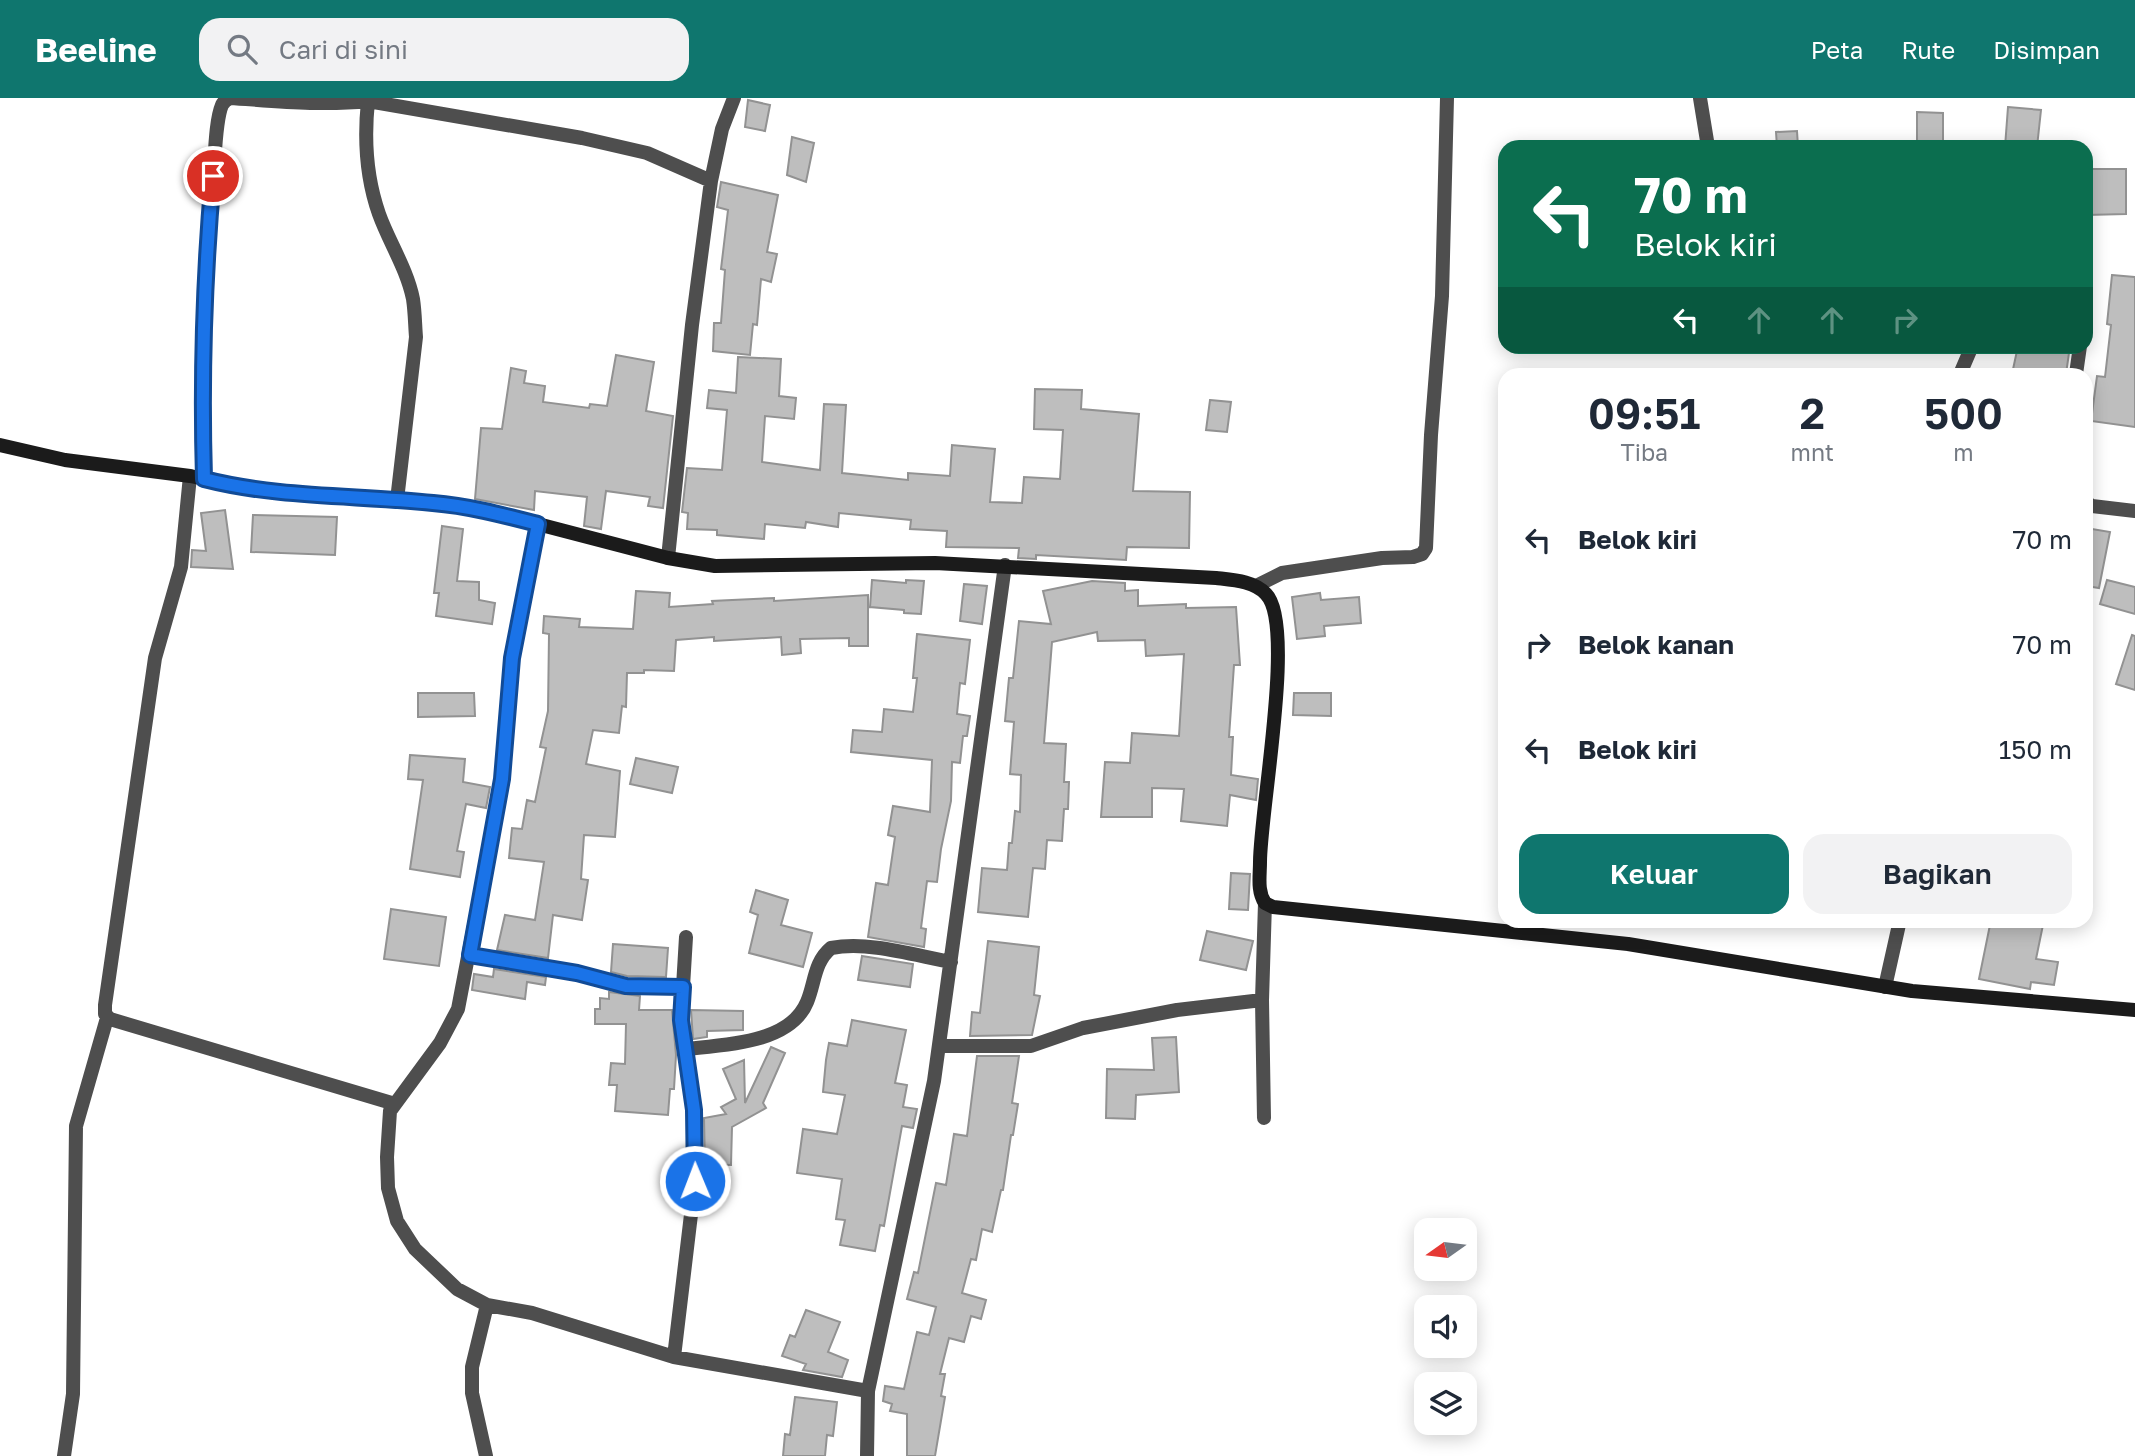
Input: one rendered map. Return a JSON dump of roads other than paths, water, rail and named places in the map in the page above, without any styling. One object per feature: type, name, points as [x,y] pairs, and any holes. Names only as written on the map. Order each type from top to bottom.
[{"type":"street","points":[[64,1456],[73,1394],[76,1126],[107,1018],[104,1005],[155,658],[181,568],[197,477],[207,248],[221,106],[230,98],[293,104],[368,101],[582,138],[647,153],[711,181]]},
{"type":"street","points":[[668,558],[692,325],[711,181],[722,129],[734,98]]},
{"type":"street","points":[[1256,586],[1282,573],[1382,558],[1413,557],[1422,554],[1426,548],[1431,435],[1442,296],[1447,98]]},
{"type":"street","points":[[1700,98],[1707,140]]},
{"type":"street","points":[[368,101],[364,134],[369,173],[379,214],[413,297],[415,317],[416,337],[397,500]]},
{"type":"street","points":[[0,446],[65,460],[197,477],[271,492],[397,500],[484,510],[668,558],[715,566],[935,562],[1216,578],[1256,586],[1267,594],[1273,605],[1279,634],[1279,667],[1260,844],[1259,890],[1265,903],[1262,1000],[1264,1118]]},
{"type":"street","points":[[2093,506],[2135,511]]},
{"type":"street","points":[[538,524],[512,658],[502,779],[458,1009],[440,1043],[390,1111],[388,1188],[397,1221],[415,1249],[457,1289],[486,1305],[532,1313],[674,1357],[868,1391]]},
{"type":"street","points":[[867,1456],[868,1391],[934,1081],[1005,565]]},
{"type":"street","points":[[1265,903],[1273,907],[1628,944],[1885,987],[2135,1010]]},
{"type":"street","points":[[1885,987],[1898,928]]},
{"type":"street","points":[[674,1357],[695,1181],[694,1110],[681,1020],[686,937]]},
{"type":"street","points":[[685,1049],[739,1044],[774,1032],[794,1020],[806,1005],[818,964],[831,948],[864,947],[951,962]]},
{"type":"street","points":[[470,955],[577,973],[626,986],[683,987]]},
{"type":"street","points":[[939,1046],[1031,1046],[1083,1028],[1177,1010],[1262,1000]]},
{"type":"street","points":[[107,1018],[395,1104]]},
{"type":"street","points":[[485,1456],[472,1393],[472,1367],[486,1305]]}]
